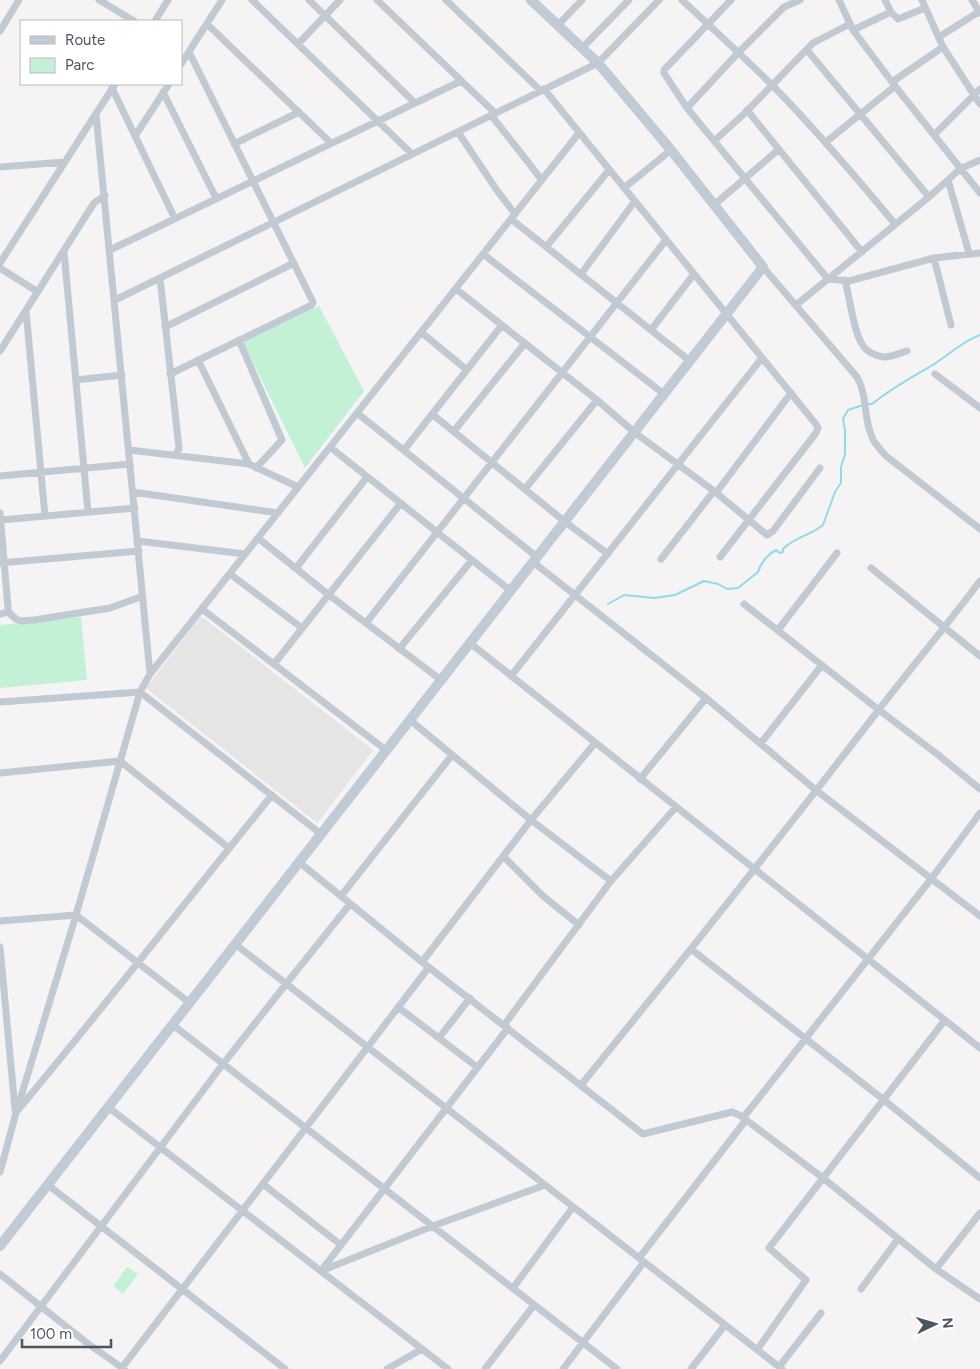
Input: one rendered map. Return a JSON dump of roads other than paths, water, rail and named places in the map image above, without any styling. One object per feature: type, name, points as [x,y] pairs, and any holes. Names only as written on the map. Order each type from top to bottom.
[{"type":"main road","points":[[1,1243],[764,267],[671,150],[598,63],[533,0]]},
{"type":"street","points":[[0,31],[20,0]]},
{"type":"street","points":[[99,0],[132,20]]},
{"type":"street","points":[[156,20],[168,0]]},
{"type":"street","points":[[182,62],[222,0]]},
{"type":"street","points":[[252,0],[412,154]]},
{"type":"street","points":[[309,0],[415,103]]},
{"type":"street","points":[[298,44],[340,0]]},
{"type":"street","points":[[377,0],[493,114],[542,180]]},
{"type":"street","points":[[447,0],[543,90],[818,428],[720,557]]},
{"type":"street","points":[[558,25],[582,0]]},
{"type":"street","points":[[582,48],[629,0]]},
{"type":"street","points":[[115,300],[598,63],[659,0]]},
{"type":"street","points":[[682,0],[772,85],[826,142],[896,224]]},
{"type":"street","points":[[731,0],[664,70],[666,76],[687,108],[828,279],[849,281],[934,258],[980,253]]},
{"type":"street","points":[[687,108],[784,7],[800,0]]},
{"type":"street","points":[[839,0],[852,27],[960,169],[979,190]]},
{"type":"street","points":[[885,0],[896,18],[901,19],[925,8]]},
{"type":"street","points":[[922,0],[943,47],[980,104]]},
{"type":"street","points":[[939,37],[979,12],[972,0]]},
{"type":"street","points":[[714,141],[813,42],[891,12]]},
{"type":"street","points":[[207,24],[331,143]]},
{"type":"street","points":[[826,142],[894,84],[943,47]]},
{"type":"street","points":[[807,50],[929,197]]},
{"type":"street","points":[[170,374],[312,305],[312,298],[189,52]]},
{"type":"street","points":[[110,250],[461,81]]},
{"type":"street","points":[[135,136],[167,85]]},
{"type":"street","points":[[0,263],[113,86]]},
{"type":"street","points":[[113,86],[174,219]]},
{"type":"street","points":[[935,134],[980,89]]},
{"type":"street","points":[[163,92],[216,198]]},
{"type":"street","points":[[747,110],[862,252]]},
{"type":"street","points":[[234,144],[299,112]]},
{"type":"street","points":[[96,114],[150,674]]},
{"type":"street","points":[[458,132],[513,217],[546,247],[690,361]]},
{"type":"street","points":[[0,1172],[140,692],[150,674],[579,133]]},
{"type":"street","points":[[624,188],[671,150]]},
{"type":"street","points":[[714,206],[778,150]]},
{"type":"street","points":[[796,305],[929,197],[960,169],[980,160]]},
{"type":"street","points":[[0,167],[65,162]]},
{"type":"street","points":[[546,247],[609,170]]},
{"type":"street","points":[[948,180],[970,253]]},
{"type":"street","points":[[0,351],[94,203],[105,194]]},
{"type":"street","points":[[580,274],[635,201]]},
{"type":"street","points":[[366,623],[666,240]]},
{"type":"street","points":[[64,252],[88,512]]},
{"type":"street","points":[[483,254],[664,394]]},
{"type":"street","points":[[934,258],[951,325]]},
{"type":"street","points":[[165,327],[294,263]]},
{"type":"street","points":[[764,267],[857,377],[864,393],[871,436],[886,456],[980,529]]},
{"type":"street","points":[[0,268],[38,292]]},
{"type":"street","points":[[651,330],[694,274]]},
{"type":"street","points":[[160,278],[179,448],[176,455]]},
{"type":"street","points":[[845,280],[858,336],[862,345],[869,352],[884,357],[890,357],[907,351]]},
{"type":"street","points":[[456,289],[597,400],[634,432],[715,492],[767,534],[770,534],[820,468]]},
{"type":"street","points":[[26,311],[45,516]]},
{"type":"street","points":[[404,450],[502,325]]},
{"type":"street","points":[[421,332],[467,370]]},
{"type":"street","points":[[239,340],[282,440],[252,466]]},
{"type":"street","points":[[454,431],[525,343]]},
{"type":"street","points":[[512,676],[762,358]]},
{"type":"street","points":[[198,360],[252,466]]},
{"type":"street","points":[[935,374],[980,408]]},
{"type":"street","points":[[76,380],[122,375]]},
{"type":"street","points":[[661,559],[791,393]]},
{"type":"street","points":[[525,490],[597,400]]},
{"type":"street","points":[[358,413],[464,498],[575,595],[706,698],[817,791],[980,916]]},
{"type":"street","points":[[432,414],[525,490],[608,554]]},
{"type":"street","points":[[330,447],[510,591]]},
{"type":"street","points":[[129,450],[252,466],[298,487]]},
{"type":"street","points":[[0,476],[130,464]]},
{"type":"street","points":[[296,568],[367,477]]},
{"type":"street","points":[[133,492],[278,513]]},
{"type":"street","points":[[274,664],[401,503]]},
{"type":"street","points":[[135,508],[45,516],[0,517],[2,563],[8,612],[21,621],[110,608],[143,596]]},
{"type":"street","points":[[258,538],[329,595],[441,680]]},
{"type":"street","points":[[138,540],[245,554]]},
{"type":"street","points":[[2,563],[139,551]]},
{"type":"street","points":[[778,630],[837,553]]},
{"type":"street","points":[[400,649],[472,560]]},
{"type":"street","points":[[871,568],[980,656]]},
{"type":"street","points":[[230,574],[302,628]]},
{"type":"street","points":[[581,1085],[817,791],[945,628],[980,580]]},
{"type":"street","points":[[744,604],[938,754],[980,789]]},
{"type":"street","points":[[202,609],[386,750]]},
{"type":"street","points":[[0,614],[8,612]]},
{"type":"street","points":[[470,643],[980,1048]]},
{"type":"street","points":[[761,743],[822,665]]},
{"type":"street","points":[[0,702],[140,692],[322,834]]},
{"type":"street","points":[[640,778],[706,698]]},
{"type":"street","points":[[410,720],[531,820],[612,881]]},
{"type":"street","points":[[422,962],[531,820],[595,742]]},
{"type":"street","points":[[341,896],[452,755]]},
{"type":"street","points":[[0,773],[120,761],[229,848]]},
{"type":"street","points":[[16,1113],[80,1036],[137,962],[272,795]]},
{"type":"street","points":[[321,1271],[477,1067],[612,881],[676,807]]},
{"type":"street","points":[[563,1369],[806,1038],[978,819]]},
{"type":"street","points":[[503,856],[543,896],[579,925]]},
{"type":"street","points":[[299,862],[422,962],[643,1134],[732,1112],[745,1119],[823,1178],[936,1270],[980,1299]]},
{"type":"street","points":[[0,1362],[160,1147],[350,904]]},
{"type":"street","points":[[0,921],[76,915],[190,1002]]},
{"type":"street","points":[[235,944],[781,1368],[821,1313]]},
{"type":"street","points":[[0,948],[16,1113]]},
{"type":"street","points":[[692,949],[980,1178]]},
{"type":"street","points":[[0,1274],[87,1343],[123,1368],[182,1288],[429,967]]},
{"type":"street","points":[[439,1038],[470,998]]},
{"type":"street","points":[[398,1007],[477,1067]]},
{"type":"street","points":[[757,1350],[806,1280],[769,1248],[945,1020]]},
{"type":"street","points":[[173,1024],[617,1369]]},
{"type":"street","points":[[108,1107],[422,1349],[439,1366],[448,1369]]},
{"type":"street","points":[[262,1184],[341,1245]]},
{"type":"street","points":[[48,1185],[285,1369]]},
{"type":"street","points":[[321,1271],[433,1226],[545,1185]]},
{"type":"street","points":[[513,1288],[573,1207]]},
{"type":"street","points":[[936,1270],[980,1213]]},
{"type":"street","points":[[862,1289],[898,1239]]},
{"type":"street","points":[[485,1369],[534,1305]]},
{"type":"street","points":[[691,1369],[725,1325]]},
{"type":"street","points":[[388,1369],[422,1349]]},
{"type":"waterway","points":[[868,404],[872,404],[961,345],[980,335]]},
{"type":"waterway","points":[[608,604],[624,595],[654,598],[675,595],[704,581],[718,584],[727,589],[738,588],[758,572],[762,563],[773,552],[776,550],[780,553],[783,552],[787,545],[823,525],[835,492],[841,483],[841,467],[845,454],[843,419],[848,410],[863,405]]}]
